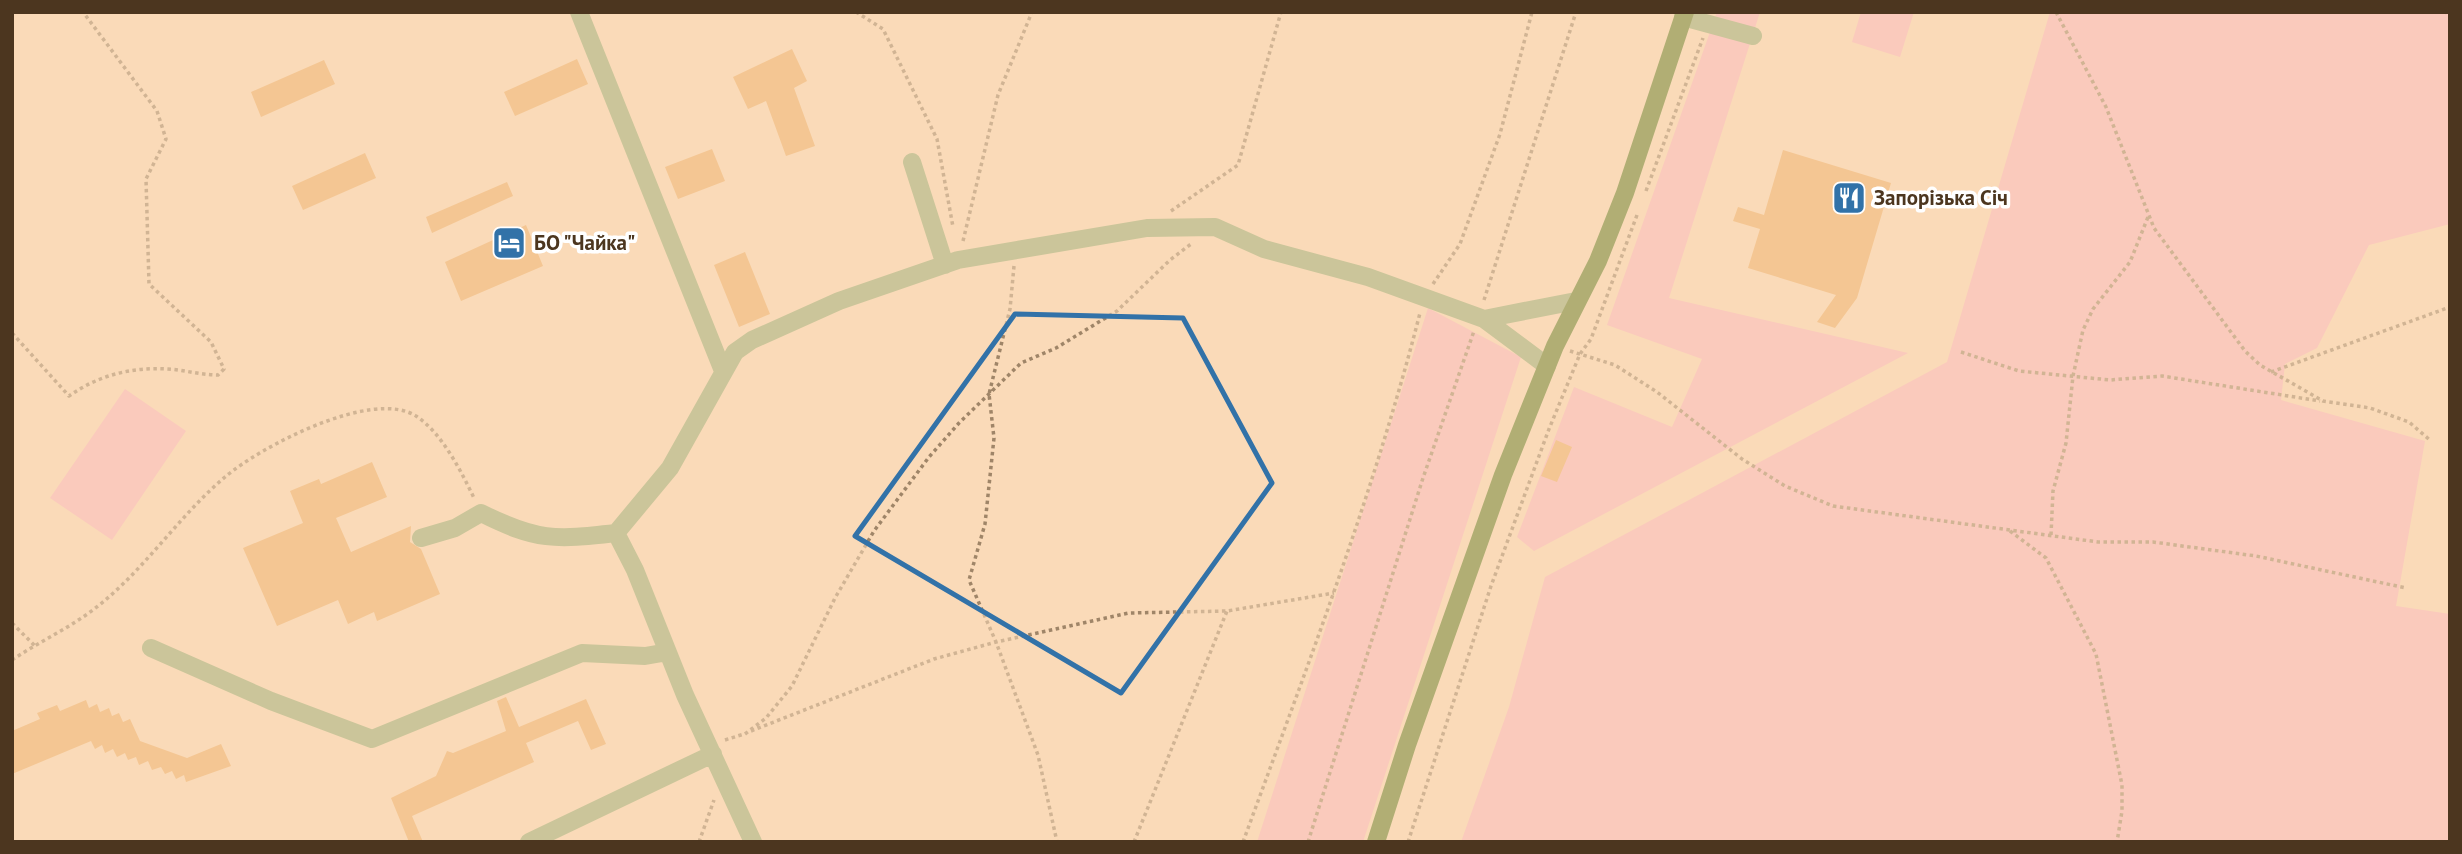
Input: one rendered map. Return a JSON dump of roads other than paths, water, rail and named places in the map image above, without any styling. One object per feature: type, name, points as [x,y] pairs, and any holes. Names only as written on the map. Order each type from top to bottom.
[{"type":"main road","points":[[1376,842],[1407,745],[1485,527],[1555,346],[1598,261],[1625,193],[1684,15]]},
{"type":"street","points":[[579,12],[723,371]]},
{"type":"street","points":[[1684,15],[1753,36]]},
{"type":"street","points":[[912,162],[952,262]]},
{"type":"street","points":[[421,538],[455,528],[481,513],[521,533],[562,539],[616,533],[670,468],[735,352],[752,340],[839,301],[952,262],[1015,248],[1147,228],[1215,227],[1264,249],[1368,277],[1481,318],[1547,366]]},
{"type":"street","points":[[1481,318],[1576,302]]},
{"type":"street","points":[[616,533],[635,570],[752,842]]},
{"type":"street","points":[[152,648],[271,701],[372,739],[582,653],[645,656],[668,652]]},
{"type":"street","points":[[529,842],[711,750]]},
{"type":"place","name":"Запорізька Січ","points":[[1849,198]]},
{"type":"place","name":"БО \"Чайка\"","points":[[509,243]]}]
